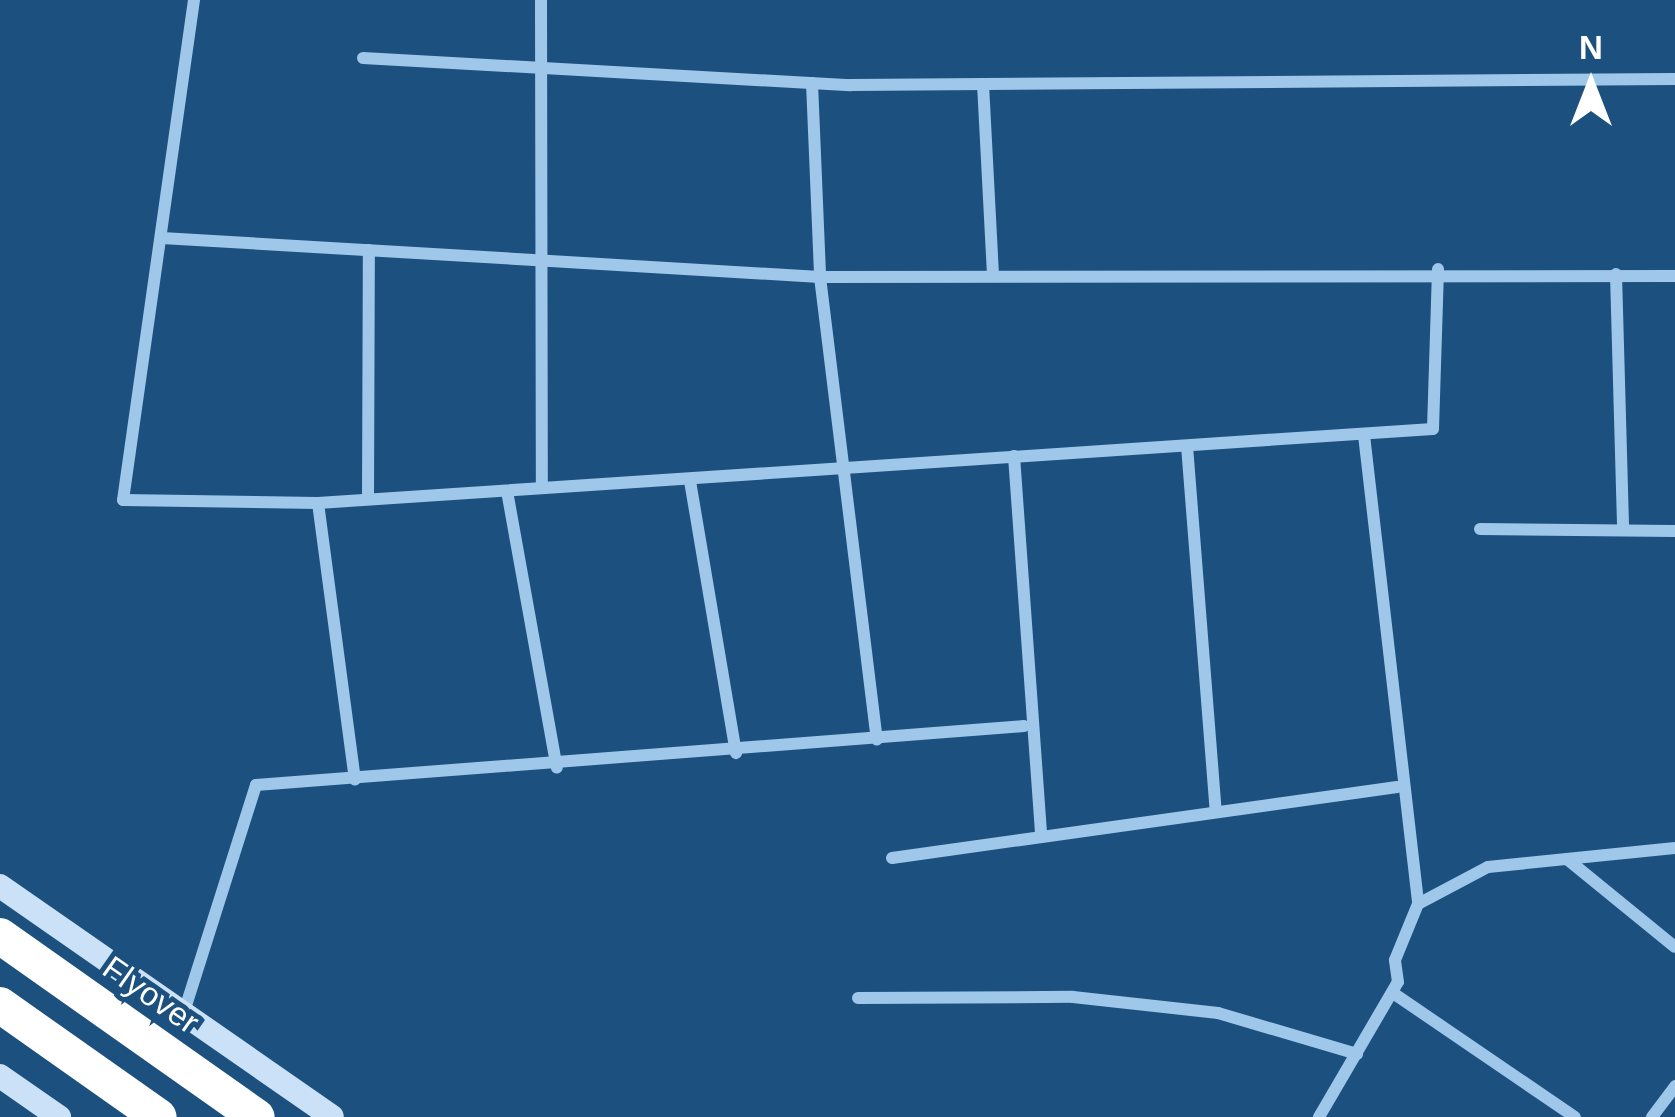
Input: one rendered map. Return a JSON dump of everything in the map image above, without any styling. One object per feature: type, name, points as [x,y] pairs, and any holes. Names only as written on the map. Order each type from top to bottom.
[{"type":"highway","name":"Flyover","points":[[0,936],[257,1117]]},
{"type":"highway","points":[[0,1005],[159,1117]]},
{"type":"street","points":[[194,0],[123,500],[318,503],[1433,429],[1438,269]]},
{"type":"street","points":[[541,0],[535,265],[542,488]]},
{"type":"street","points":[[362,58],[812,83],[1675,79]]},
{"type":"street","points":[[812,83],[820,277],[877,740]]},
{"type":"street","points":[[982,84],[993,274]]},
{"type":"street","points":[[162,238],[535,265],[820,277],[1438,269],[1675,276]]},
{"type":"street","points":[[368,499],[369,250]]},
{"type":"street","points":[[1616,274],[1623,530]]},
{"type":"street","points":[[1319,1117],[1393,993],[1418,904],[1397,787],[1364,435]]},
{"type":"street","points":[[1187,446],[1216,812]]},
{"type":"street","points":[[1014,456],[1024,726],[1041,836]]},
{"type":"street","points":[[691,481],[736,753]]},
{"type":"street","points":[[507,491],[557,768]]},
{"type":"street","points":[[318,503],[355,780]]},
{"type":"street","points":[[1480,529],[1675,531]]},
{"type":"street","points":[[184,1012],[256,785],[557,768],[1024,726]]},
{"type":"street","points":[[892,858],[1397,787]]},
{"type":"street","points":[[1418,904],[1488,866],[1675,848]]},
{"type":"street","points":[[1566,859],[1675,947]]},
{"type":"street","points":[[0,886],[332,1117]]},
{"type":"street","points":[[1393,993],[1575,1117]]},
{"type":"street","points":[[858,998],[1073,997],[1218,1013],[1357,1054]]},
{"type":"street","points":[[0,1076],[59,1117]]},
{"type":"street","points":[[1652,1117],[1675,1086]]}]
